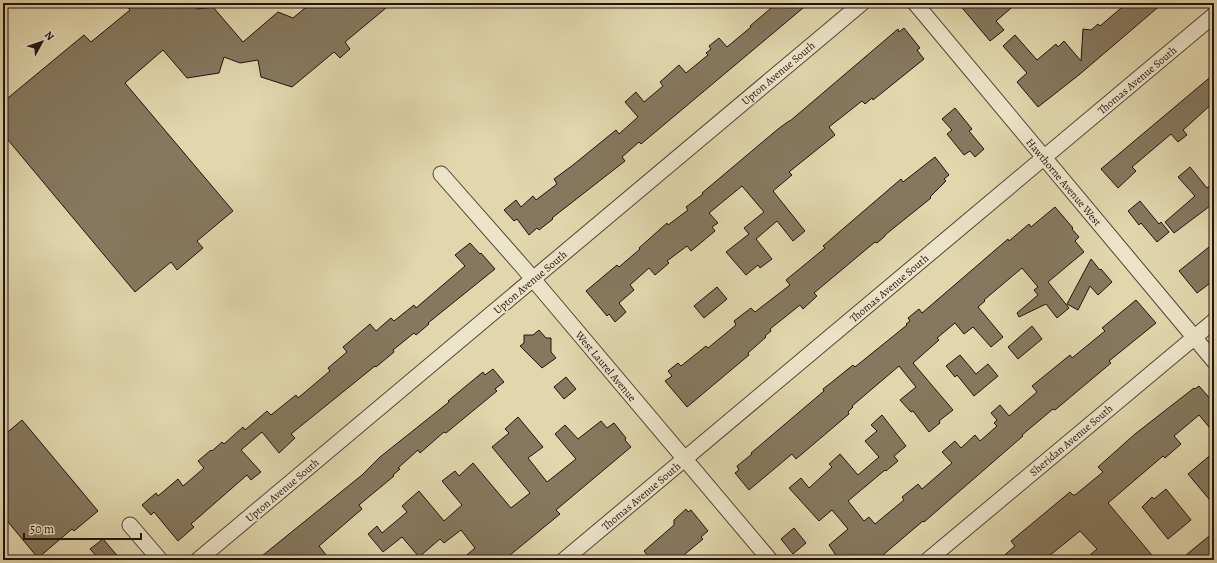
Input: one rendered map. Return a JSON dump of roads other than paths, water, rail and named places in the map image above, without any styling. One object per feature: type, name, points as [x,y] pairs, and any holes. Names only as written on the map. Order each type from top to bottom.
[{"type":"street","name":"Upton Avenue South","points":[[198,560],[862,3]]},
{"type":"street","name":"Hawthorne Avenue West","points":[[915,3],[1214,361]]},
{"type":"street","name":"Thomas Avenue South","points":[[564,560],[1214,16]]},
{"type":"street","name":"West Laurel Avenue","points":[[441,174],[533,279],[770,560]]},
{"type":"street","name":"Sheridan Avenue South","points":[[928,560],[1214,321]]},
{"type":"street","points":[[130,524],[160,560]]}]
